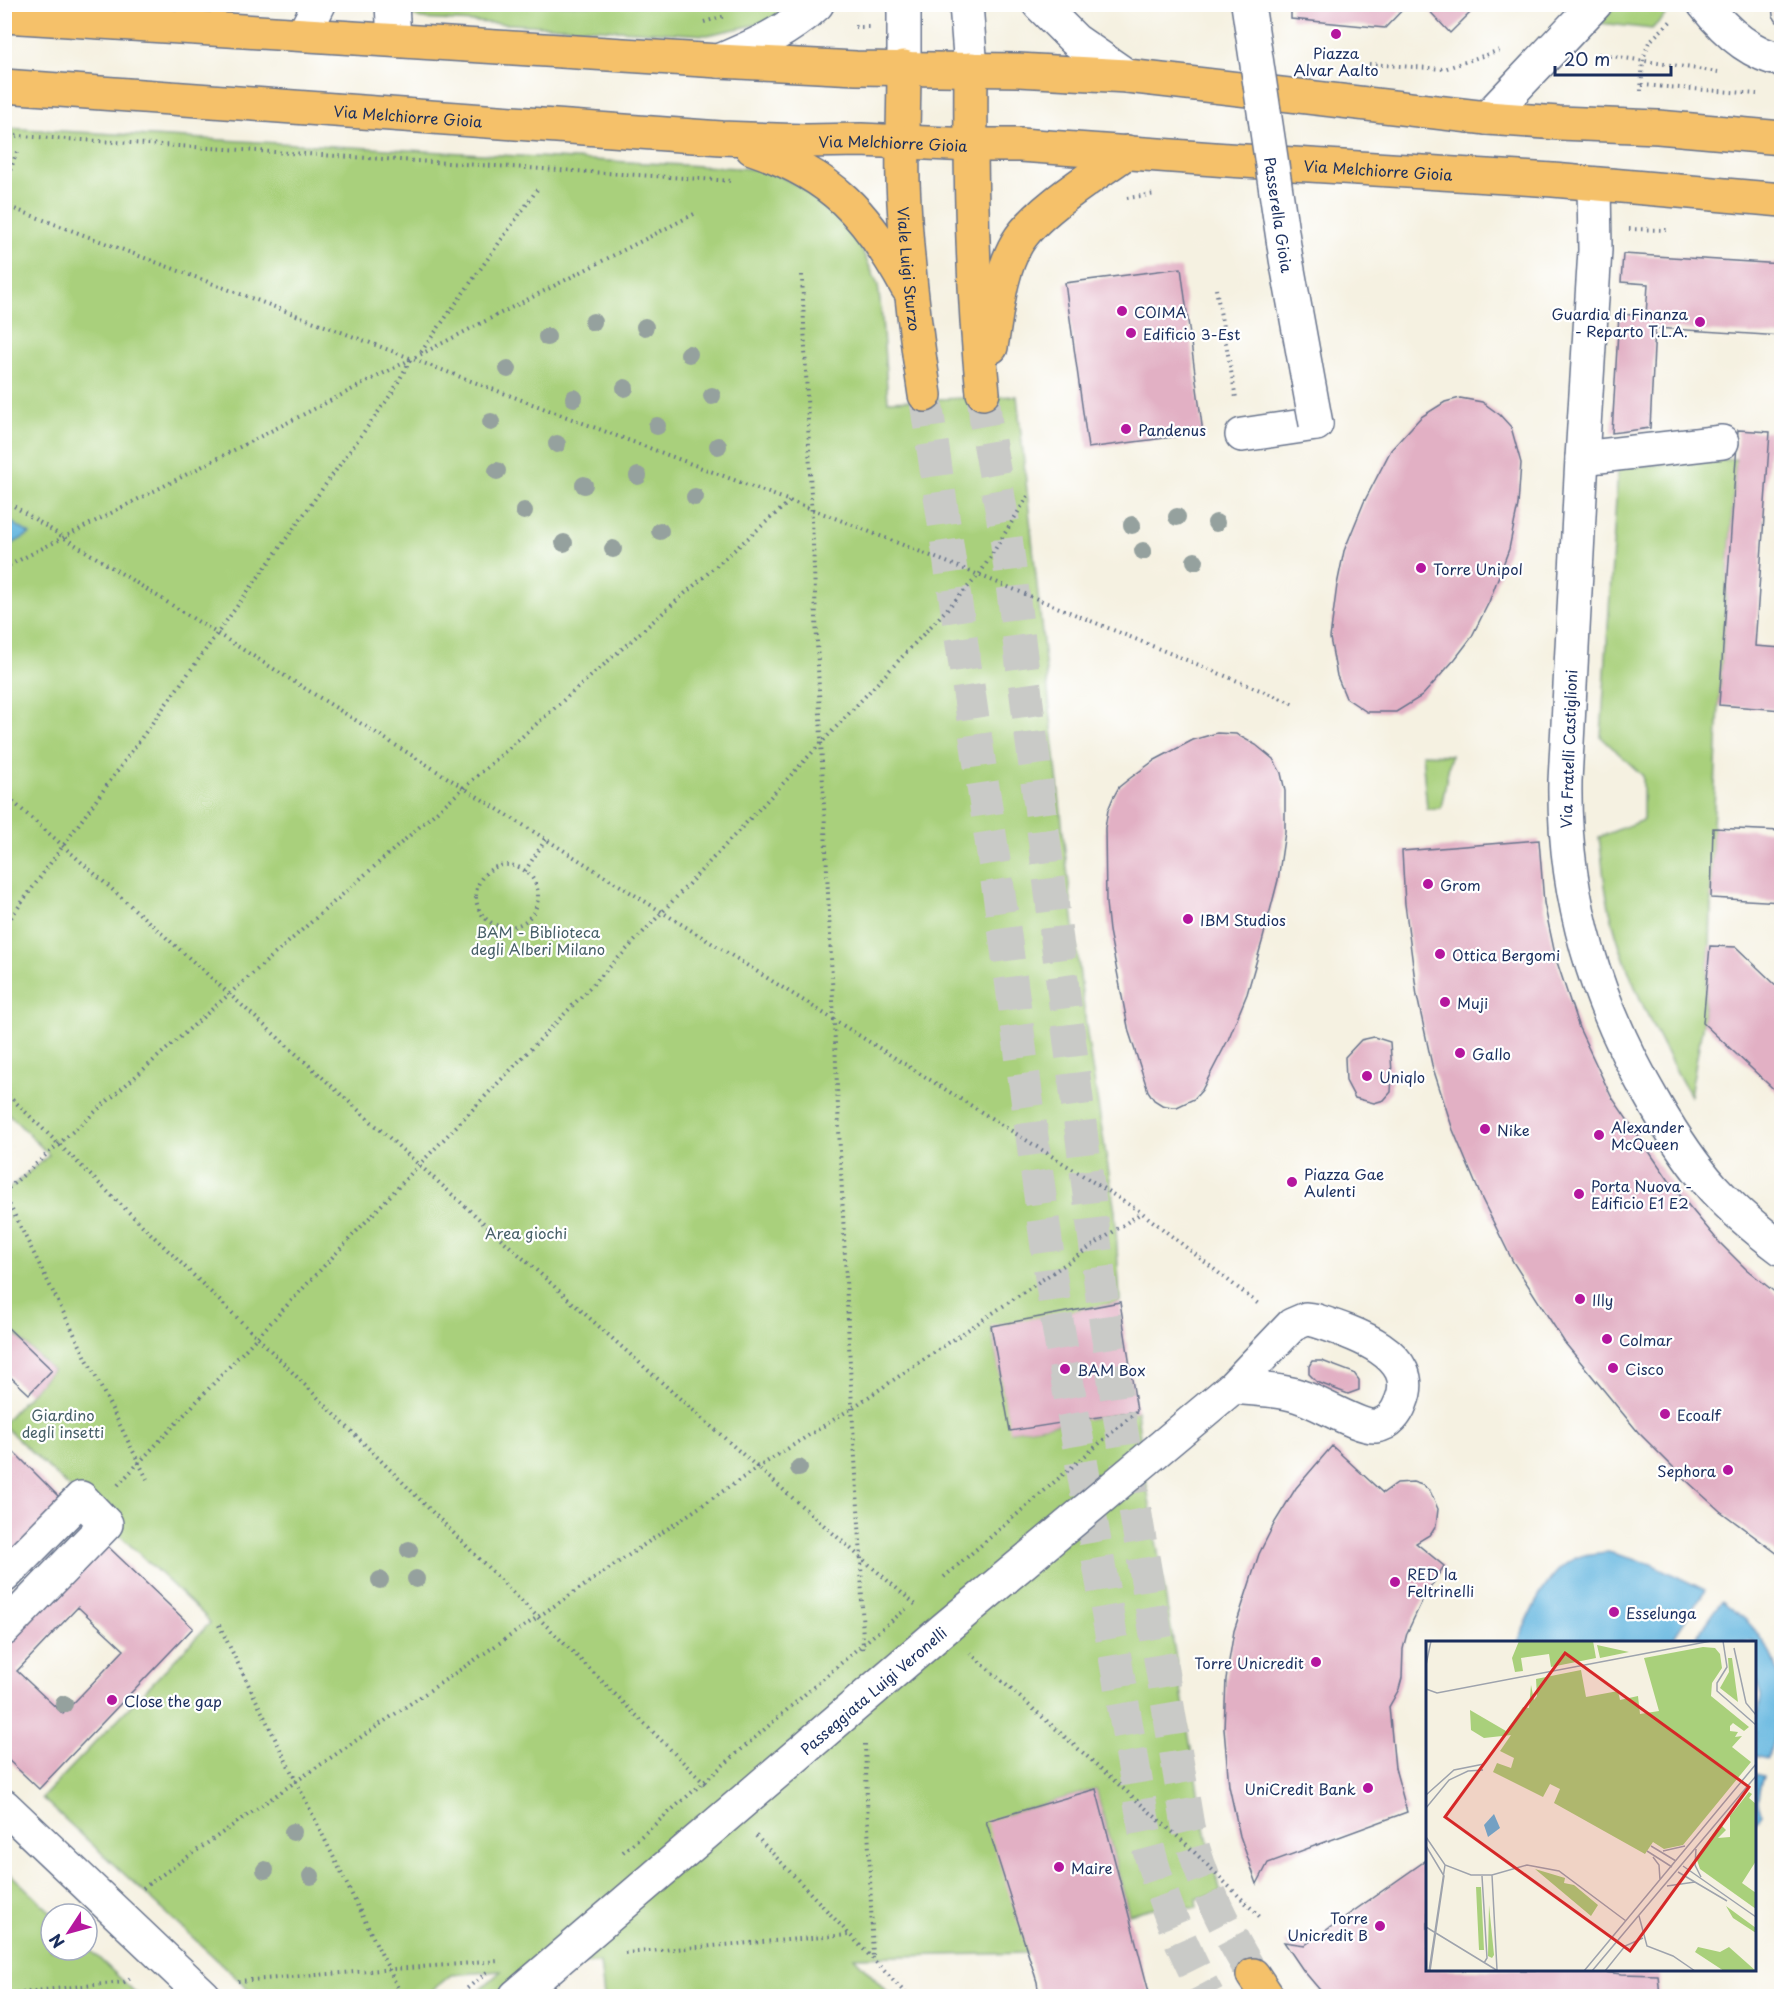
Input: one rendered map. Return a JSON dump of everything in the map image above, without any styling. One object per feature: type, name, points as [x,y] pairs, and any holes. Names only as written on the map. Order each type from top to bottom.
[{"type":"main road","points":[[4,16],[719,61],[856,68],[904,67],[1127,76],[1488,118],[1658,127],[1782,138]]},
{"type":"main road","name":"Viale Luigi Sturzo","points":[[904,67],[903,180],[910,294],[925,396]]},
{"type":"main road","points":[[971,69],[970,145],[977,325],[983,393],[1001,288],[1017,243],[1040,217],[1127,152]]},
{"type":"main road","name":"Via Melchiorre Gioia","points":[[4,86],[721,138],[1020,145],[1594,184],[1782,200]]},
{"type":"main road","points":[[721,138],[792,163],[819,178],[836,191],[857,213],[884,249],[910,294]]},
{"type":"street","points":[[304,34],[319,4]]},
{"type":"street","points":[[392,4],[393,40]]},
{"type":"street","points":[[719,61],[757,45],[805,15],[817,4]]},
{"type":"street","points":[[904,4],[904,67]]},
{"type":"street","points":[[966,4],[971,69]]},
{"type":"street","points":[[1039,4],[1075,40],[1127,76]]},
{"type":"street","name":"Passerella Gioia","points":[[1242,435],[1316,424],[1286,259],[1248,4]]},
{"type":"street","points":[[1488,118],[1595,4]]},
{"type":"street","points":[[1691,9],[1720,23],[1751,48],[1782,60]]},
{"type":"street","name":"Via Fratelli Castiglioni","points":[[1594,184],[1595,250],[1564,805],[1567,856],[1581,930],[1593,971],[1619,1037],[1638,1074],[1676,1139],[1713,1188],[1757,1230],[1782,1249]]},
{"type":"street","points":[[1582,458],[1722,442]]},
{"type":"street","name":"Passeggiata Luigi Veronelli","points":[[516,1996],[944,1629],[1233,1387],[1292,1325],[1306,1319],[1327,1324],[1385,1351],[1397,1361],[1404,1384],[1403,1400],[1396,1413],[1388,1421],[1375,1426],[1360,1424],[1291,1393],[1233,1387]]},
{"type":"street","points":[[4,1576],[81,1498],[106,1524],[4,1629]]},
{"type":"street","points":[[4,1806],[156,1951],[218,1989]]},
{"type":"path","points":[[854,4],[858,8]]},
{"type":"path","points":[[1643,59],[1649,42],[1691,9]]},
{"type":"path","points":[[1364,64],[1444,69],[1521,43],[1643,59],[1718,72]]},
{"type":"path","points":[[1642,85],[1758,94]]},
{"type":"path","points":[[4,135],[741,181]]},
{"type":"path","points":[[4,187],[18,149]]},
{"type":"path","points":[[419,355],[539,187]]},
{"type":"path","points":[[4,206],[812,510],[979,575],[1294,704]]},
{"type":"path","points":[[4,568],[696,213]]},
{"type":"path","points":[[802,275],[821,742],[861,1558],[863,1654]]},
{"type":"path","points":[[1216,289],[1242,435]]},
{"type":"path","points":[[4,927],[392,393],[411,358]]},
{"type":"path","points":[[93,1511],[979,575],[1028,496]]},
{"type":"path","points":[[4,500],[1141,1212],[1261,1307]]},
{"type":"path","points":[[147,1479],[4,1193],[789,502]]},
{"type":"path","points":[[4,794],[757,1468],[922,1611]]},
{"type":"path","points":[[525,871],[546,839]]},
{"type":"path","points":[[497,866],[517,866],[525,871],[537,886],[537,905],[533,913],[526,921],[517,925],[507,927],[495,925],[480,910],[476,900],[476,889],[480,879],[497,866]]},
{"type":"path","points":[[4,1091],[258,1338],[713,1792]]},
{"type":"path","points":[[140,1890],[757,1468],[852,1408],[1141,1212]]},
{"type":"path","points":[[941,1580],[1137,1411]]},
{"type":"path","points":[[623,1852],[863,1644],[923,1596]]},
{"type":"path","points":[[219,1625],[402,1996]]},
{"type":"path","points":[[965,1648],[1186,1844],[1260,1917]]},
{"type":"path","points":[[865,1743],[873,1959]]},
{"type":"path","points":[[752,1832],[908,1996]]},
{"type":"path","points":[[621,1953],[849,1935]]},
{"type":"path","points":[[4,1994],[124,1982],[133,1977],[156,1951]]},
{"type":"path","points":[[458,1996],[508,1953]]},
{"type":"path","points":[[218,1989],[388,1970],[478,1963]]},
{"type":"green space","points":[[408,5],[793,5],[764,23],[707,35],[421,19],[411,15]]},
{"type":"green space","points":[[1617,5],[1675,5],[1652,29],[1599,23]]},
{"type":"green space","name":"BAM - Biblioteca degli Alberi Milano","points":[[5,128],[756,169],[780,176],[812,193],[856,237],[878,285],[888,401],[1017,396],[1065,851],[1088,1042],[1115,1211],[1120,1302],[991,1327],[1011,1431],[1137,1411],[1143,1463],[1203,1820],[1221,1893],[1196,1899],[1197,1908],[1152,1908],[1129,1914],[1096,1789],[1007,1815],[1032,1913],[1028,1953],[854,1957],[891,1996],[604,1996],[600,1963],[579,1963],[524,1971],[494,1996],[473,1996],[501,1971],[451,1975],[425,1996],[256,1996],[42,1798],[210,1623],[5,1427],[5,1421],[52,1370],[5,1324],[5,1192],[49,1155],[5,1110]]},
{"type":"green space","points":[[1736,459],[1719,705],[1710,946],[1703,1023],[1690,1096],[1652,1024],[1630,975],[1613,924],[1604,882],[1599,837],[1643,820],[1643,776],[1601,737],[1618,467]]},
{"type":"green space","points":[[1422,754],[1451,755],[1441,808],[1427,809]]},
{"type":"green space","points":[[4,1868],[40,1902],[39,1962],[99,1962],[99,1958],[139,1996],[5,1996]]},
{"type":"water","points":[[5,518],[30,534],[5,548]]},
{"type":"water","points":[[1608,1552],[1651,1564],[1705,1590],[1672,1641],[1518,1641],[1540,1595],[1556,1573],[1580,1556]]},
{"type":"water","points":[[1722,1601],[1746,1620],[1772,1655],[1781,1680],[1781,1724],[1775,1732],[1768,1759],[1756,1756],[1756,1718],[1761,1696],[1756,1678],[1756,1641],[1694,1641]]},
{"type":"water","points":[[1756,1773],[1763,1775],[1758,1800],[1762,1814],[1756,1822]]},
{"type":"building","points":[[1291,4],[1408,4],[1385,28],[1291,19]]},
{"type":"building","points":[[1423,4],[1479,4],[1450,33]]},
{"type":"building","points":[[1772,4],[1782,4],[1782,23],[1777,22],[1773,16]]},
{"type":"building","name":"Guardia di Finanza - Reparto T.L.A.","points":[[1623,254],[1782,264],[1782,336],[1655,328],[1650,428],[1612,433],[1619,314],[1646,316],[1648,284],[1621,282]]},
{"type":"building","name":"Edificio 3-Est","points":[[1181,268],[1203,433],[1088,448],[1065,283]]},
{"type":"building","name":"Torre Unipol","points":[[1460,398],[1482,402],[1500,415],[1511,427],[1521,463],[1518,505],[1509,549],[1489,602],[1471,638],[1455,659],[1422,696],[1396,712],[1367,712],[1346,698],[1337,676],[1330,638],[1344,551],[1364,502],[1391,450],[1421,417],[1445,402]]},
{"type":"building","points":[[1738,430],[1770,432],[1755,646],[1782,648],[1782,710],[1719,705]]},
{"type":"building","name":"IBM Studios","points":[[1217,733],[1236,734],[1256,745],[1273,759],[1281,773],[1285,791],[1285,832],[1278,880],[1247,994],[1228,1040],[1202,1090],[1194,1099],[1172,1107],[1154,1100],[1148,1091],[1129,1032],[1109,931],[1106,903],[1105,828],[1108,810],[1119,787],[1155,760],[1193,740]]},
{"type":"building","points":[[1713,828],[1782,831],[1782,902],[1711,898]]},
{"type":"building","name":"Porta Nuova - Edificio E1 E2","points":[[1539,840],[1544,903],[1556,959],[1579,1028],[1611,1096],[1674,1188],[1719,1242],[1746,1269],[1782,1298],[1782,1557],[1720,1511],[1687,1481],[1638,1432],[1565,1343],[1513,1262],[1482,1199],[1453,1130],[1432,1065],[1417,996],[1405,904],[1402,851]]},
{"type":"building","points":[[1710,946],[1736,947],[1782,991],[1782,1097],[1703,1023]]},
{"type":"building","points":[[1374,1037],[1390,1042],[1392,1073],[1391,1092],[1384,1100],[1374,1103],[1355,1098],[1346,1081],[1345,1057],[1361,1040]]},
{"type":"building","name":"BAM Box","points":[[1120,1302],[1137,1411],[1010,1431],[991,1326]]},
{"type":"building","points":[[4,1324],[52,1370],[29,1394],[4,1371]]},
{"type":"building","points":[[1312,1361],[1322,1361],[1354,1373],[1359,1380],[1359,1390],[1348,1394],[1317,1382],[1309,1374]]},
{"type":"building","name":"Torre Unicredit","points":[[1332,1446],[1383,1493],[1397,1483],[1413,1482],[1430,1491],[1438,1509],[1436,1526],[1431,1534],[1416,1543],[1444,1566],[1422,1601],[1407,1633],[1403,1649],[1402,1678],[1389,1707],[1395,1768],[1407,1812],[1268,1863],[1257,1884],[1240,1836],[1229,1786],[1224,1729],[1226,1679],[1234,1631],[1259,1554],[1275,1522],[1296,1488]]},
{"type":"building","points":[[12,1450],[69,1507],[16,1561],[4,1549],[4,1458]]},
{"type":"building","points":[[96,1535],[193,1628],[39,1789],[4,1756],[4,1631]],"holes":[[[78,1607],[124,1650],[63,1714],[17,1671]]]},
{"type":"building","name":"Maire","points":[[1096,1789],[1150,1996],[1039,1996],[1037,1982],[986,1821]]},
{"type":"building","name":"Torre Unicredit B","points":[[1426,1860],[1426,1971],[1595,1971],[1658,1975],[1660,1996],[1325,1996],[1284,1942],[1305,1945]]},
{"type":"tunnel","points":[[983,393],[986,424],[1006,537],[1103,1305],[1188,1826],[1199,1865],[1214,1903],[1253,1975]]},
{"type":"tunnel","points":[[925,395],[1005,935],[1056,1315],[1147,1843],[1173,1921],[1208,1996]]},
{"type":"place","name":"Piazza Alvar Aalto","points":[[1336,34]]},
{"type":"place","name":"COIMA","points":[[1122,311]]},
{"type":"place","name":"Guardia di Finanza - Reparto T.L.A.","points":[[1700,322]]},
{"type":"place","name":"Edificio 3-Est","points":[[1131,333]]},
{"type":"place","name":"Pandenus","points":[[1126,429]]},
{"type":"place","name":"Torre Unipol","points":[[1421,568]]},
{"type":"place","name":"Grom","points":[[1428,884]]},
{"type":"place","name":"IBM Studios","points":[[1188,919]]},
{"type":"place","name":"Ottica Bergomi","points":[[1440,954]]},
{"type":"place","name":"Muji","points":[[1445,1002]]},
{"type":"place","name":"Gallo","points":[[1460,1053]]},
{"type":"place","name":"Uniqlo","points":[[1367,1076]]},
{"type":"place","name":"Nike","points":[[1485,1129]]},
{"type":"place","name":"Alexander McQueen","points":[[1599,1135]]},
{"type":"place","name":"Piazza Gae Aulenti","points":[[1292,1182]]},
{"type":"place","name":"Porta Nuova - Edificio E1 E2","points":[[1579,1194]]},
{"type":"place","name":"Illy","points":[[1580,1299]]},
{"type":"place","name":"Colmar","points":[[1607,1339]]},
{"type":"place","name":"Cisco","points":[[1613,1368]]},
{"type":"place","name":"BAM Box","points":[[1065,1369]]},
{"type":"place","name":"Ecoalf","points":[[1665,1414]]},
{"type":"place","name":"Sephora","points":[[1728,1470]]},
{"type":"place","name":"RED la Feltrinelli","points":[[1395,1582]]},
{"type":"place","name":"Esselunga","points":[[1614,1612]]},
{"type":"place","name":"Torre Unicredit","points":[[1316,1662]]},
{"type":"place","name":"Close the gap","points":[[112,1700]]},
{"type":"place","name":"UniCredit Bank","points":[[1368,1788]]},
{"type":"place","name":"Maire","points":[[1059,1867]]},
{"type":"place","name":"Torre Unicredit B","points":[[1380,1926]]},
{"type":"park label","name":"Area giochi","points":[[526,1232]]},
{"type":"park label","name":"Giardino degli insetti","points":[[63,1422]]}]
